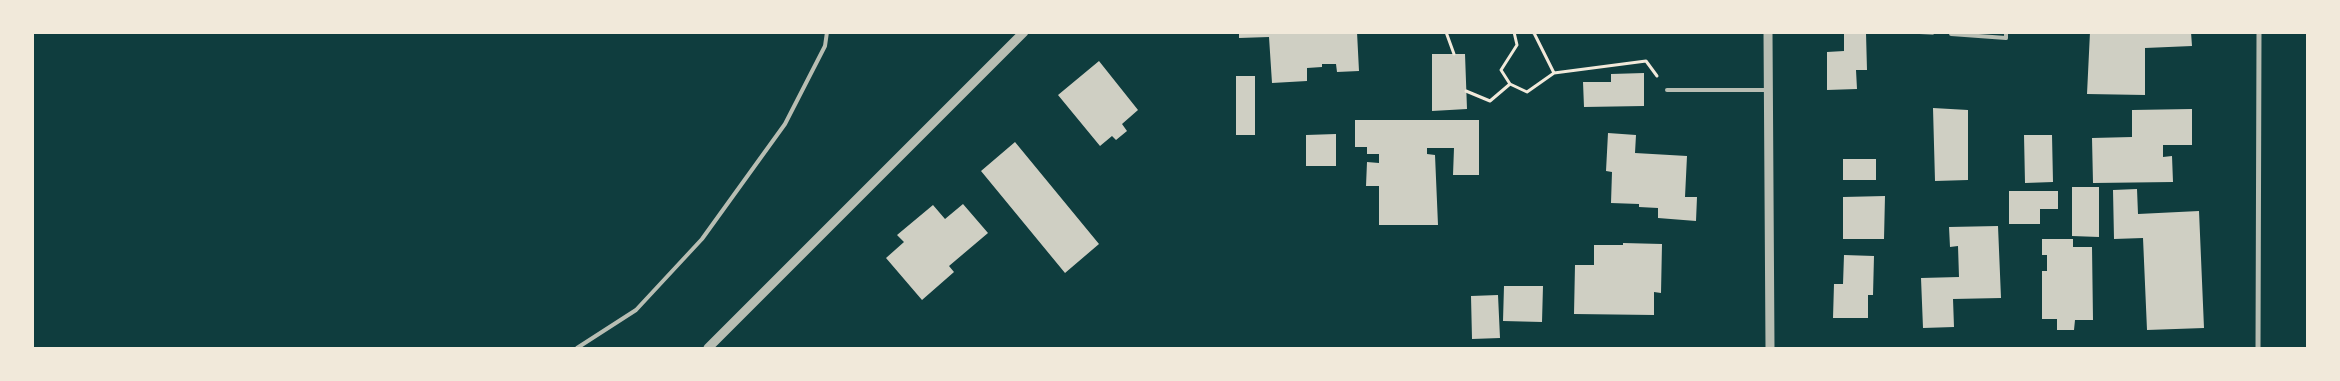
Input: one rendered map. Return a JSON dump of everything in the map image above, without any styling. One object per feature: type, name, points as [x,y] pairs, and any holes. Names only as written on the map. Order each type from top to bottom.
[{"type":"street","points":[[708,348],[1024,32]]},
{"type":"street","points":[[1768,32],[1770,348]]},
{"type":"street","points":[[2258,348],[2259,32]]},
{"type":"lane","points":[[577,348],[636,310],[702,239],[785,124],[825,46],[827,32]]},
{"type":"lane","points":[[1951,34],[2006,38],[2006,32]]},
{"type":"lane","points":[[1667,90],[1767,90]]},
{"type":"path","points":[[1446,32],[1454,54]]},
{"type":"path","points":[[1514,32],[1517,45],[1501,70],[1510,84],[1527,92],[1554,73],[1646,61],[1667,90]]},
{"type":"path","points":[[1906,32],[1951,34]]},
{"type":"path","points":[[1533,33],[1554,73]]},
{"type":"path","points":[[1466,91],[1490,101],[1510,84]]},
{"type":"building","points":[[1239,32],[1357,32],[1359,71],[1337,72],[1336,64],[1322,64],[1322,67],[1307,68],[1307,81],[1272,83],[1269,37],[1239,38]]},
{"type":"building","points":[[2090,32],[2191,32],[2192,46],[2145,48],[2145,95],[2087,94]]},
{"type":"building","points":[[1866,33],[1867,70],[1856,70],[1857,89],[1827,90],[1827,52],[1844,51],[1844,34]]},
{"type":"building","points":[[1432,54],[1465,54],[1467,109],[1432,111]]},
{"type":"building","points":[[1099,61],[1138,110],[1122,124],[1127,131],[1116,140],[1112,136],[1100,146],[1058,95]]},
{"type":"building","points":[[1644,73],[1644,106],[1584,107],[1583,82],[1611,82],[1611,74]]},
{"type":"building","points":[[1236,76],[1255,76],[1255,135],[1236,135]]},
{"type":"building","points":[[1933,108],[1968,110],[1968,180],[1935,181]]},
{"type":"building","points":[[2192,109],[2192,145],[2163,145],[2163,157],[2172,156],[2173,182],[2093,183],[2092,138],[2132,137],[2132,110]]},
{"type":"building","points":[[1355,120],[1479,120],[1479,175],[1453,175],[1454,148],[1427,148],[1427,154],[1435,155],[1438,225],[1379,225],[1379,186],[1366,186],[1367,162],[1379,163],[1379,154],[1367,154],[1367,147],[1355,147]]},
{"type":"building","points":[[1608,133],[1636,135],[1635,153],[1687,156],[1685,197],[1697,197],[1696,221],[1658,218],[1658,208],[1639,207],[1639,204],[1611,203],[1612,172],[1606,171]]},
{"type":"building","points":[[1336,134],[1336,166],[1306,166],[1306,135]]},
{"type":"building","points":[[2024,135],[2052,135],[2053,182],[2025,183]]},
{"type":"building","points":[[1015,142],[1099,244],[1065,273],[981,171]]},
{"type":"building","points":[[1843,159],[1876,159],[1876,180],[1843,180]]},
{"type":"building","points":[[2072,187],[2099,187],[2099,237],[2072,236]]},
{"type":"building","points":[[2137,189],[2138,214],[2199,211],[2204,328],[2147,330],[2143,238],[2114,239],[2113,190]]},
{"type":"building","points":[[2009,191],[2058,191],[2058,209],[2040,209],[2040,224],[2009,224]]},
{"type":"building","points":[[1885,196],[1884,239],[1843,239],[1843,197]]},
{"type":"building","points":[[963,204],[988,233],[949,266],[954,272],[922,300],[886,258],[904,242],[897,235],[933,205],[945,219]]},
{"type":"building","points":[[1998,226],[2001,298],[1953,299],[1954,327],[1923,328],[1921,278],[1959,277],[1958,246],[1950,247],[1949,227]]},
{"type":"building","points":[[2042,239],[2073,239],[2073,247],[2092,247],[2093,320],[2075,320],[2074,330],[2057,330],[2057,319],[2042,319],[2042,271],[2047,271],[2047,255],[2042,255]]},
{"type":"building","points":[[1623,243],[1662,244],[1661,293],[1654,292],[1654,315],[1574,314],[1575,265],[1594,265],[1594,245],[1623,245]]},
{"type":"building","points":[[1844,255],[1874,256],[1873,295],[1868,295],[1868,318],[1833,318],[1834,284],[1843,284]]},
{"type":"building","points":[[1504,286],[1543,286],[1542,322],[1503,321]]},
{"type":"building","points":[[1498,295],[1500,338],[1472,339],[1471,296]]}]
